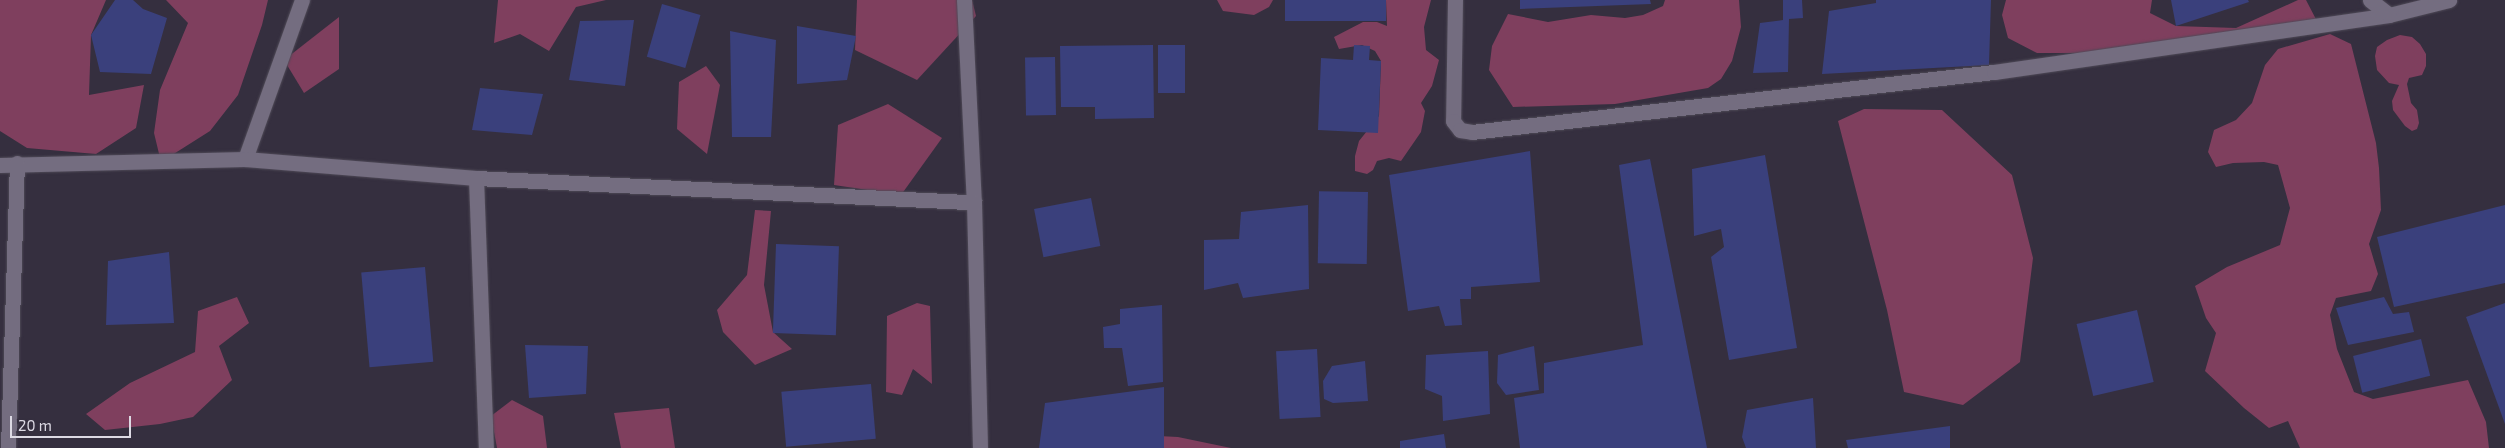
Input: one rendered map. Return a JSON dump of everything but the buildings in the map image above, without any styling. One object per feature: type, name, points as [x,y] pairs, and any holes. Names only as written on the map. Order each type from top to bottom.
[{"type":"street","points":[[245,159],[302,0]]},
{"type":"street","points":[[964,0],[974,202],[980,448]]},
{"type":"street","points":[[1455,0],[1453,121],[1460,130],[1472,132],[1994,72],[2389,15],[2449,0]]},
{"type":"street","points":[[2370,0],[2389,15]]},
{"type":"street","points":[[0,165],[17,163],[245,159],[476,178],[974,202]]},
{"type":"street","points":[[8,448],[17,163]]},
{"type":"street","points":[[476,178],[486,448]]},
{"type":"shaded area","points":[[0,0],[106,0],[91,35],[89,95],[144,85],[136,128],[96,154],[27,148],[0,131]]},
{"type":"shaded area","points":[[166,0],[268,0],[262,25],[238,95],[210,131],[161,162],[154,133],[160,90],[188,23]]},
{"type":"shaded area","points":[[498,0],[606,0],[576,7],[549,51],[520,34],[494,43]]},
{"type":"shaded area","points":[[857,0],[972,0],[976,16],[917,80],[855,50]]},
{"type":"shaded area","points":[[1217,0],[1273,0],[1269,7],[1254,15],[1223,11]]},
{"type":"shaded area","points":[[1386,0],[1431,0],[1424,27],[1426,50],[1439,60],[1432,86],[1421,103],[1425,111],[1421,132],[1401,161],[1389,158],[1377,161],[1373,170],[1367,174],[1355,171],[1355,156],[1359,141],[1379,116],[1381,61],[1375,51],[1362,45],[1339,49],[1334,37],[1363,22],[1377,22],[1387,26]]},
{"type":"shaded area","points":[[1665,0],[1739,0],[1741,27],[1732,61],[1721,79],[1708,88],[1615,104],[1513,107],[1489,70],[1492,46],[1508,14],[1548,22],[1591,15],[1625,18],[1643,15],[1663,6]]},
{"type":"shaded area","points":[[2006,0],[2152,0],[2150,13],[2176,26],[2236,28],[2298,0],[2306,0],[2319,25],[2284,38],[2206,41],[2119,53],[2037,53],[2008,38],[2002,15]]},
{"type":"shaded area","points":[[339,17],[339,69],[304,93],[284,60]]},
{"type":"shaded area","points":[[2330,34],[2351,44],[2376,143],[2381,210],[2369,244],[2378,274],[2371,291],[2336,298],[2330,315],[2337,349],[2354,392],[2373,399],[2468,380],[2486,422],[2489,448],[2300,448],[2288,421],[2269,428],[2244,408],[2205,371],[2216,333],[2206,318],[2195,286],[2227,267],[2280,245],[2290,208],[2278,165],[2264,162],[2233,163],[2216,167],[2208,152],[2214,130],[2236,120],[2252,103],[2265,65],[2278,49]]},
{"type":"shaded area","points":[[2400,35],[2412,37],[2420,44],[2426,54],[2426,66],[2422,75],[2409,78],[2407,84],[2411,103],[2417,110],[2419,123],[2417,129],[2412,131],[2405,126],[2393,110],[2392,101],[2399,85],[2389,83],[2377,70],[2375,56],[2377,47],[2387,40]]},
{"type":"shaded area","points":[[706,66],[720,85],[707,154],[677,129],[679,82]]},
{"type":"shaded area","points":[[888,104],[942,138],[901,195],[834,185],[838,125]]},
{"type":"shaded area","points":[[1864,109],[1942,110],[2012,175],[2033,258],[2020,362],[1963,405],[1904,392],[1887,310],[1838,121]]},
{"type":"shaded area","points":[[755,210],[771,211],[764,285],[773,332],[792,349],[755,365],[723,332],[717,310],[747,275]]},
{"type":"shaded area","points":[[237,297],[249,323],[219,346],[232,380],[193,417],[160,424],[105,430],[86,414],[130,383],[195,352],[198,311]]},
{"type":"shaded area","points":[[917,303],[930,306],[932,384],[913,369],[902,395],[886,392],[887,316]]},
{"type":"shaded area","points":[[512,400],[543,416],[547,448],[497,448],[491,416]]},
{"type":"shaded area","points":[[669,408],[675,448],[621,448],[614,413]]},
{"type":"shaded area","points":[[1139,435],[1178,437],[1231,448],[1125,448]]}]
